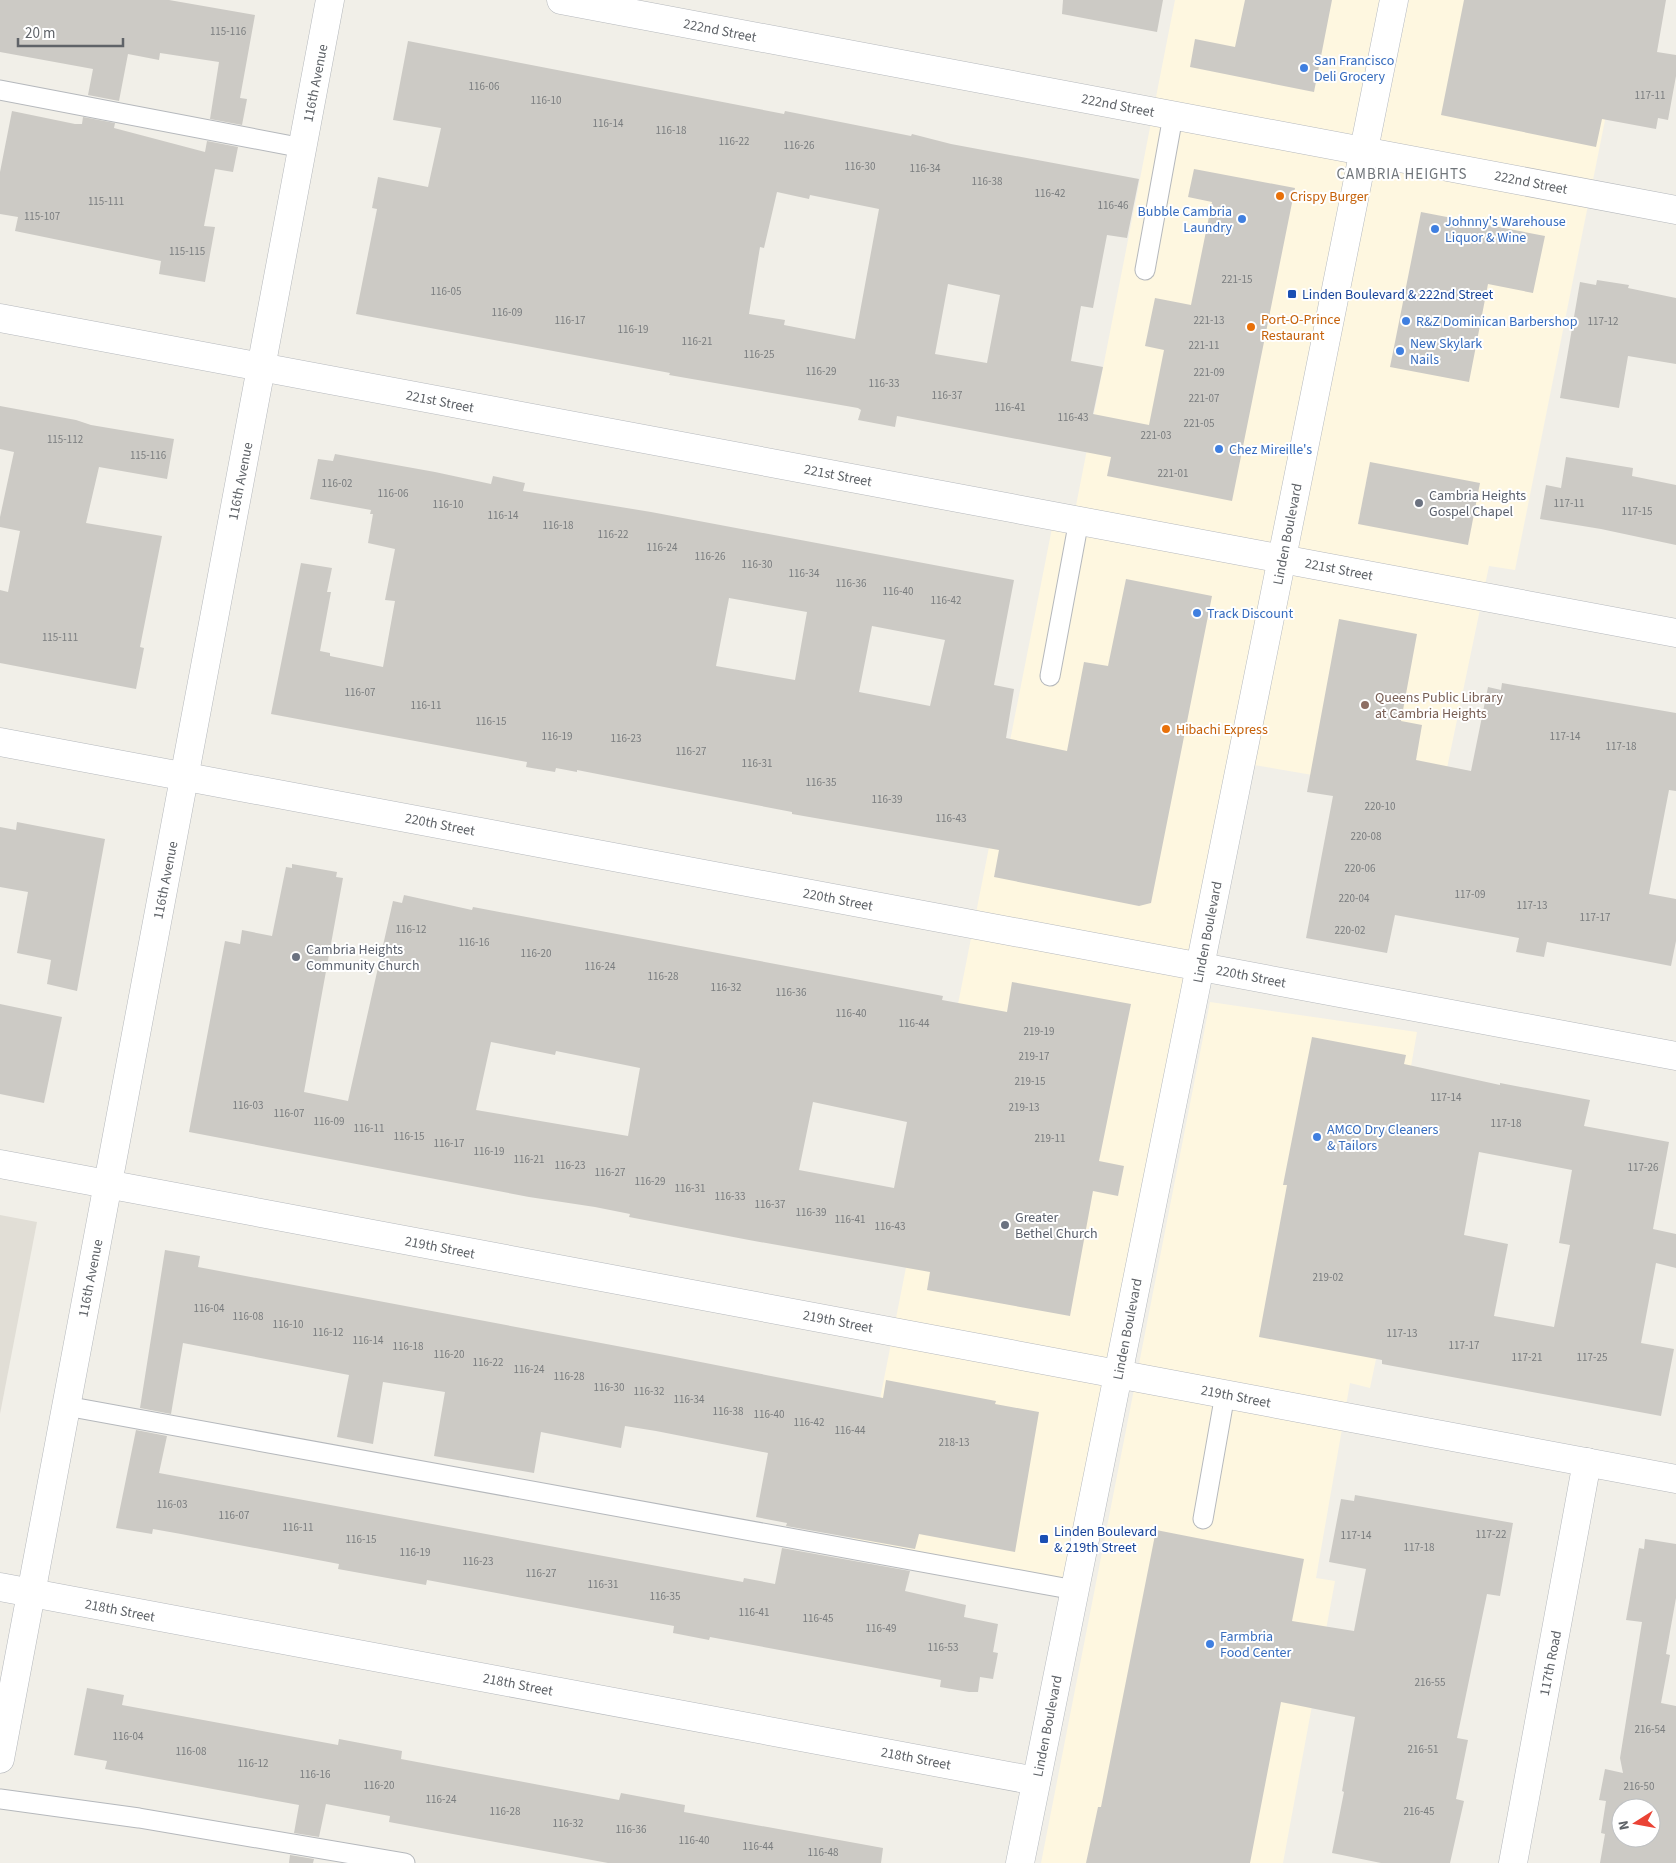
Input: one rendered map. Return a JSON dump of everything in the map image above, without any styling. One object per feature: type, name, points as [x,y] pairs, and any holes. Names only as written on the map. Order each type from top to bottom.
[{"type":"street","name":"116th Avenue","points":[[0,1759],[330,0]]},
{"type":"street","name":"222nd Street","points":[[561,0],[1676,210]]},
{"type":"street","name":"Linden Boulevard","points":[[1020,1863],[1394,0]]},
{"type":"street","name":"221st Street","points":[[0,318],[1676,633]]},
{"type":"street","name":"220th Street","points":[[0,742],[1676,1056]]},
{"type":"street","name":"219th Street","points":[[0,1164],[1676,1479]]},
{"type":"street","name":"117th Road","points":[[1513,1863],[1587,1462]]},
{"type":"street","name":"218th Street","points":[[0,1587],[1036,1780]]},
{"type":"lane","points":[[0,90],[303,148]]},
{"type":"lane","points":[[1145,270],[1173,116]]},
{"type":"lane","points":[[1050,676],[1079,520]]},
{"type":"lane","points":[[1203,1520],[1225,1394]]},
{"type":"lane","points":[[66,1406],[1075,1590]]},
{"type":"lane","points":[[0,1799],[139,1818],[404,1863]]},
{"type":"shaded area","points":[[1175,0],[1390,0],[1071,1586],[851,1546],[1053,523],[1072,526]]},
{"type":"shaded area","points":[[1409,0],[1629,0],[1515,570],[1489,566],[1441,797],[1254,765]]},
{"type":"shaded area","points":[[1210,1002],[1417,1032],[1386,1209],[1406,1215],[1370,1388],[1350,1383],[1316,1578],[1335,1581],[1283,1863],[1041,1863]]},
{"type":"shaded area","points":[[0,1215],[37,1222],[0,1414]]},
{"type":"building","points":[[0,0],[169,0],[255,15],[240,98],[247,99],[242,125],[210,119],[219,62],[160,53],[159,60],[128,54],[119,101],[88,95],[93,69],[0,52]]},
{"type":"building","points":[[1063,0],[1163,0],[1157,32],[1062,14]]},
{"type":"building","points":[[1245,0],[1332,0],[1314,92],[1190,67],[1195,39],[1235,47]]},
{"type":"building","points":[[1464,0],[1666,0],[1657,52],[1676,55],[1676,76],[1668,120],[1658,118],[1656,129],[1602,119],[1596,147],[1441,115]]},
{"type":"building","points":[[408,41],[784,114],[785,111],[911,136],[912,134],[951,144],[1139,179],[1127,238],[1107,235],[1093,308],[1081,306],[1071,361],[1103,367],[1093,414],[1149,425],[1164,350],[1145,346],[1155,298],[1191,305],[1212,202],[1188,197],[1194,169],[1295,188],[1232,501],[1107,476],[1111,457],[897,416],[895,427],[858,420],[861,410],[858,408],[669,375],[670,373],[356,314],[377,209],[372,208],[378,177],[428,187],[441,128],[393,120]],"holes":[[[777,192],[809,199],[810,195],[879,209],[855,339],[784,325],[785,320],[749,314],[760,247],[764,248]],[[948,284],[1000,295],[987,363],[935,354]]]},
{"type":"building","points":[[12,111],[75,124],[82,124],[83,117],[115,123],[114,128],[205,152],[207,141],[238,147],[233,172],[215,169],[204,226],[215,227],[205,282],[159,274],[161,261],[15,231],[18,217],[0,214],[0,172]]},
{"type":"building","points":[[1421,212],[1545,236],[1533,293],[1488,284],[1469,382],[1390,367]]},
{"type":"building","points":[[1597,280],[1629,285],[1628,288],[1676,298],[1676,364],[1628,356],[1619,408],[1560,398],[1580,282],[1596,285]]},
{"type":"building","points":[[0,406],[76,420],[91,425],[174,439],[167,479],[99,467],[86,523],[162,536],[140,647],[144,648],[136,689],[0,663],[0,590],[8,592],[20,531],[0,527],[0,517],[14,452],[0,449]]},
{"type":"building","points":[[335,454],[491,484],[493,476],[525,483],[523,491],[651,512],[1014,580],[994,685],[1014,689],[1006,738],[1067,751],[1084,662],[1108,666],[1126,579],[1212,596],[1151,903],[1139,906],[994,877],[999,850],[792,814],[792,812],[577,770],[577,772],[556,768],[555,772],[526,767],[527,762],[271,714],[301,563],[332,568],[327,592],[331,592],[320,651],[330,653],[330,656],[383,667],[395,601],[385,600],[395,549],[368,543],[373,514],[370,514],[371,510],[310,499],[318,459],[333,461]],"holes":[[[729,598],[807,612],[795,680],[716,666]],[[872,626],[945,640],[930,706],[859,692]]]},
{"type":"building","points":[[1566,457],[1633,468],[1632,476],[1676,485],[1676,545],[1601,529],[1540,519],[1546,485],[1561,488]]},
{"type":"building","name":"Cambria Heights Gospel Chapel","points":[[1370,462],[1480,483],[1468,545],[1358,524]]},
{"type":"building","points":[[1339,619],[1417,634],[1401,721],[1422,725],[1416,760],[1471,771],[1488,687],[1501,690],[1502,683],[1676,713],[1676,791],[1669,790],[1649,894],[1676,899],[1676,941],[1671,966],[1547,942],[1544,957],[1516,952],[1519,938],[1395,915],[1387,953],[1306,938],[1333,796],[1307,792]]},
{"type":"building","points":[[17,822],[105,839],[77,991],[47,984],[51,960],[17,953],[28,892],[0,887],[0,827],[16,830]]},
{"type":"building","points":[[292,864],[337,872],[336,877],[343,878],[304,1092],[348,1101],[393,901],[402,903],[404,895],[472,910],[473,907],[943,996],[942,1000],[1007,1012],[1012,982],[1131,1004],[1099,1161],[1124,1166],[1118,1196],[1093,1191],[1070,1316],[927,1290],[930,1272],[749,1240],[629,1217],[630,1214],[595,1207],[529,1197],[189,1132],[225,941],[240,944],[242,930],[272,936],[286,867],[292,868]],"holes":[[[491,1042],[555,1055],[556,1051],[640,1068],[628,1136],[476,1110]],[[813,1102],[907,1122],[894,1188],[799,1170]]]},
{"type":"building","points":[[0,1004],[62,1017],[44,1103],[0,1094]]},
{"type":"building","points":[[1312,1037],[1406,1055],[1404,1064],[1500,1085],[1500,1083],[1590,1100],[1584,1126],[1669,1142],[1653,1229],[1676,1234],[1676,1268],[1656,1263],[1641,1343],[1674,1349],[1661,1416],[1382,1364],[1382,1360],[1259,1337],[1287,1185],[1283,1185]],"holes":[[[1479,1152],[1572,1170],[1559,1243],[1570,1245],[1554,1327],[1494,1316],[1508,1244],[1464,1235]]]},
{"type":"building","points":[[165,1250],[200,1256],[198,1267],[883,1398],[886,1380],[996,1401],[995,1404],[1039,1412],[1015,1552],[919,1534],[915,1549],[786,1526],[787,1523],[756,1517],[768,1453],[656,1431],[625,1426],[621,1448],[541,1432],[534,1473],[434,1456],[445,1392],[383,1382],[373,1444],[337,1437],[349,1375],[183,1343],[171,1414],[140,1408]]},
{"type":"building","points":[[136,1430],[167,1436],[159,1473],[743,1582],[744,1578],[775,1584],[782,1548],[910,1571],[905,1591],[966,1605],[964,1617],[998,1624],[993,1652],[998,1653],[993,1679],[980,1677],[978,1692],[969,1692],[940,1687],[941,1680],[710,1637],[709,1640],[673,1633],[674,1626],[427,1580],[426,1585],[338,1569],[339,1564],[153,1529],[152,1534],[116,1528]]},
{"type":"building","points":[[1355,1495],[1513,1523],[1500,1596],[1487,1594],[1457,1738],[1468,1740],[1456,1799],[1464,1801],[1450,1863],[1381,1863],[1332,1853],[1344,1792],[1342,1791],[1355,1717],[1281,1702],[1250,1863],[1086,1863],[1098,1807],[1101,1807],[1156,1530],[1304,1559],[1292,1621],[1354,1631],[1366,1569],[1329,1562],[1341,1499],[1354,1501]]},
{"type":"building","points":[[1645,1539],[1676,1544],[1676,1598],[1666,1654],[1670,1655],[1661,1703],[1676,1706],[1676,1863],[1600,1863],[1605,1834],[1601,1833],[1606,1801],[1599,1800],[1605,1769],[1623,1773],[1620,1758],[1642,1622],[1626,1620],[1639,1548],[1644,1549]]},
{"type":"building","points":[[87,1688],[124,1695],[122,1705],[338,1745],[339,1739],[402,1751],[401,1759],[619,1800],[621,1793],[685,1805],[684,1812],[883,1848],[881,1863],[608,1863],[389,1822],[390,1816],[326,1804],[319,1837],[294,1833],[299,1805],[105,1769],[107,1761],[74,1755]]},
{"type":"building","points":[[290,1855],[314,1859],[313,1863],[289,1863]]},
{"type":"place","name":"San Francisco Deli Grocery","points":[[1304,68]]},
{"type":"place","name":"Crispy Burger","points":[[1280,196]]},
{"type":"place","name":"Bubble Cambria Laundry","points":[[1242,219]]},
{"type":"place","name":"Johnny's Warehouse Liquor & Wine","points":[[1435,229]]},
{"type":"place","name":"Linden Boulevard & 222nd Street","points":[[1292,294]]},
{"type":"place","name":"R&Z Dominican Barbershop","points":[[1406,321]]},
{"type":"place","name":"Port-O-Prince Restaurant","points":[[1251,327]]},
{"type":"place","name":"New Skylark Nails","points":[[1400,351]]},
{"type":"place","name":"Chez Mireille's","points":[[1219,449]]},
{"type":"place","name":"Cambria Heights Gospel Chapel","points":[[1419,503]]},
{"type":"place","name":"Track Discount","points":[[1197,613]]},
{"type":"place","name":"Queens Public Library at Cambria Heights","points":[[1365,705]]},
{"type":"place","name":"Hibachi Express","points":[[1166,729]]},
{"type":"place","name":"Cambria Heights Community Church","points":[[296,957]]},
{"type":"place","name":"AMCO Dry Cleaners & Tailors","points":[[1317,1137]]},
{"type":"place","name":"Greater Bethel Church","points":[[1005,1225]]},
{"type":"place","name":"Linden Boulevard & 219th Street","points":[[1044,1539]]},
{"type":"place","name":"Farmbria Food Center","points":[[1210,1644]]},
{"type":"district","name":"CAMBRIA HEIGHTS","points":[[1402,174]]}]
